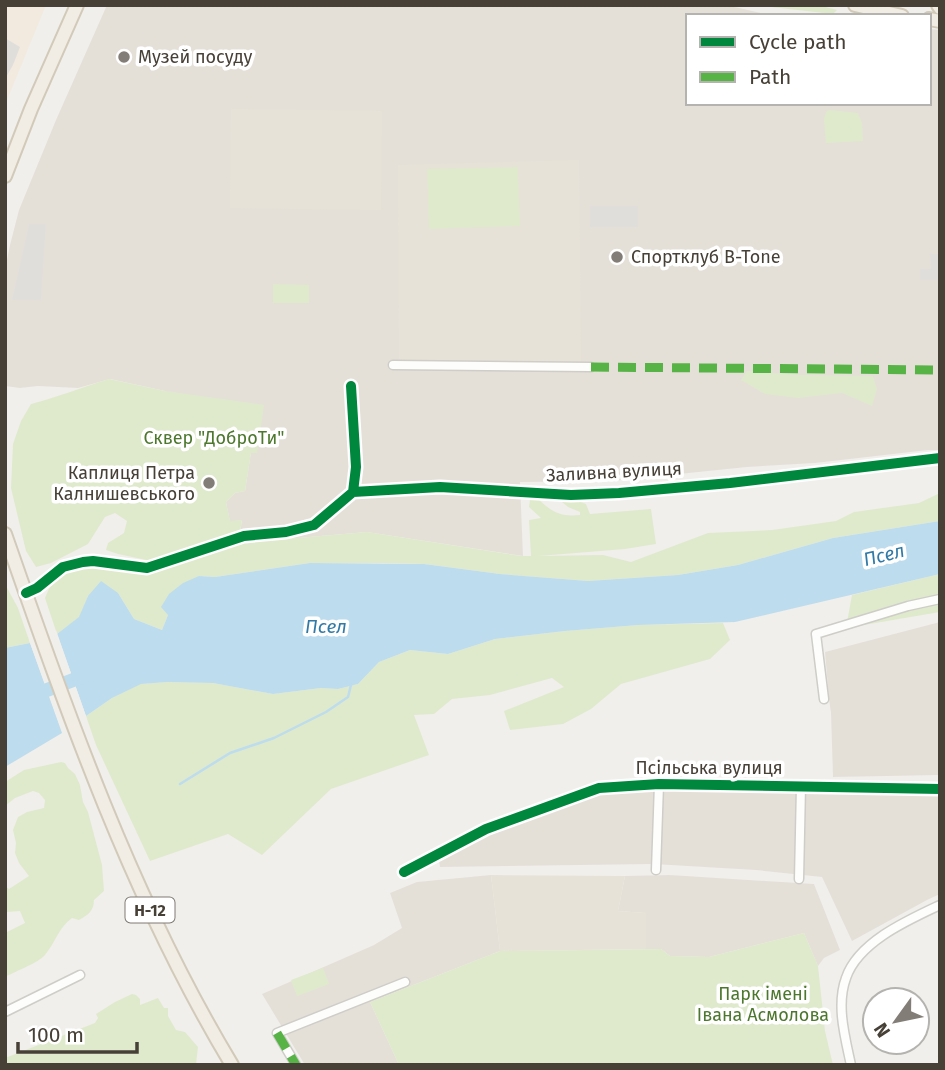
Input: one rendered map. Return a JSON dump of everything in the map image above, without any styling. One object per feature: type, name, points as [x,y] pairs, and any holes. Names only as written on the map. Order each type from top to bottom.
[{"type":"main road","points":[[5,176],[77,5]]},
{"type":"main road","points":[[855,5],[893,14]]},
{"type":"main road","name":"Н-12","points":[[5,534],[82,750],[121,846],[161,934],[232,1065]]},
{"type":"street","points":[[393,365],[591,367]]},
{"type":"street","points":[[28,598],[37,587],[63,567],[93,561],[147,568],[244,536],[286,532],[314,525],[353,492],[356,467],[351,386]]},
{"type":"street","name":"Заливна вулиця","points":[[353,492],[440,487],[571,495],[619,493],[730,483],[940,457]]},
{"type":"street","points":[[824,699],[816,634],[940,599]]},
{"type":"street","points":[[656,870],[659,784]]},
{"type":"street","name":"Псільська вулиця","points":[[404,872],[486,829],[599,788],[659,784],[940,789]]},
{"type":"street","points":[[799,879],[801,786]]},
{"type":"street","points":[[851,1065],[843,1027],[842,997],[846,977],[856,959],[878,939],[940,905]]},
{"type":"street","points":[[5,1012],[80,975]]},
{"type":"street","points":[[296,1065],[277,1033],[405,982]]},
{"type":"shaded area","points":[[5,5],[46,5],[5,105]]},
{"type":"shaded area","points":[[107,5],[726,5],[765,14],[686,14],[686,105],[931,105],[931,29],[940,30],[940,450],[611,481],[520,482],[523,556],[367,532],[244,544],[240,532],[242,520],[230,522],[226,502],[235,493],[245,491],[251,452],[256,453],[165,391],[110,379],[78,388],[5,386],[5,270],[19,210]]},
{"type":"shaded area","points":[[5,38],[20,47],[5,79]]},
{"type":"shaded area","points":[[231,109],[382,111],[381,210],[230,208]]},
{"type":"shaded area","points":[[579,160],[581,362],[399,358],[398,165]]},
{"type":"shaded area","points":[[590,206],[638,206],[638,227],[590,227]]},
{"type":"shaded area","points":[[29,224],[46,224],[41,300],[12,300]]},
{"type":"shaded area","points":[[930,254],[940,254],[940,280],[920,280],[920,269],[931,269]]},
{"type":"shaded area","points":[[940,622],[940,775],[833,777],[825,652]]},
{"type":"shaded area","points":[[601,791],[940,796],[940,894],[852,941],[822,877],[653,864],[440,867],[439,860],[487,834]]},
{"type":"shaded area","points":[[491,875],[500,951],[370,1002],[399,1065],[305,1065],[262,994],[374,945],[402,928],[390,893],[417,882]]},
{"type":"shaded area","points":[[491,875],[625,876],[618,911],[646,913],[646,949],[500,951]]},
{"type":"shaded area","points":[[670,875],[814,884],[840,950],[824,958],[818,966],[804,933],[709,957],[670,956],[661,949],[646,949],[646,913],[618,911],[625,876]]},
{"type":"green space","points":[[752,5],[818,5],[837,10],[833,14]]},
{"type":"green space","points":[[829,110],[858,113],[862,123],[863,141],[826,143],[824,119]]},
{"type":"green space","points":[[518,167],[520,226],[429,229],[427,169]]},
{"type":"green space","points":[[273,284],[309,285],[309,303],[273,303]]},
{"type":"green space","points":[[747,371],[873,376],[877,389],[872,406],[842,393],[797,398],[765,394],[741,380]]},
{"type":"green space","name":"Сквер \"ДоброТи\"","points":[[109,379],[165,391],[264,405],[257,453],[251,453],[245,491],[235,493],[226,502],[230,521],[242,520],[240,532],[245,544],[367,532],[531,556],[529,520],[541,518],[529,507],[530,500],[538,499],[562,514],[580,515],[580,512],[561,501],[567,497],[586,504],[590,514],[651,509],[656,544],[539,556],[603,555],[631,562],[708,533],[772,530],[836,521],[854,512],[919,503],[940,493],[940,521],[833,538],[738,565],[678,575],[588,581],[500,574],[424,564],[310,563],[215,577],[199,576],[168,615],[162,630],[134,619],[118,593],[88,596],[80,617],[57,634],[45,598],[62,574],[73,569],[98,566],[149,575],[155,572],[151,561],[106,550],[108,543],[124,533],[127,521],[115,513],[105,517],[88,544],[51,563],[36,567],[26,551],[11,488],[13,444],[21,421],[31,404]]},
{"type":"green space","points":[[940,574],[940,612],[846,628],[852,595]]},
{"type":"green space","points":[[5,584],[18,608],[30,643],[5,648]]},
{"type":"green space","points":[[723,623],[730,640],[710,659],[621,684],[591,709],[563,724],[510,730],[504,711],[564,687],[552,678],[490,695],[452,699],[434,714],[414,715],[429,755],[331,789],[262,855],[228,834],[150,861],[96,745],[86,716],[112,698],[140,684],[213,683],[273,694],[321,688],[338,689],[358,684],[379,662],[410,650],[448,654],[495,639],[565,631],[638,625]]},
{"type":"green space","points":[[61,762],[75,774],[80,785],[102,865],[104,891],[94,900],[92,910],[88,914],[79,920],[72,918],[60,930],[42,958],[5,977],[5,933],[25,923],[20,911],[5,910],[5,886],[9,889],[29,876],[15,853],[13,830],[18,817],[44,808],[45,800],[33,791],[15,798],[5,806],[5,782],[24,770]]},
{"type":"green space","name":"Парк імені Івана Асмолова","points":[[804,933],[818,966],[825,1031],[833,1065],[399,1065],[370,1002],[500,951],[661,949],[670,956],[709,957]]},
{"type":"green space","points":[[323,968],[329,984],[297,996],[291,980]]},
{"type":"green space","points":[[132,994],[140,999],[140,1005],[158,998],[164,1008],[168,1008],[168,1016],[176,1030],[185,1032],[198,1047],[196,1065],[5,1065],[5,1058],[95,1023],[98,1018],[96,1014]]},
{"type":"water","name":"Псел","points":[[940,521],[940,574],[735,622],[638,625],[565,631],[495,639],[448,654],[410,650],[379,662],[358,684],[338,689],[321,688],[273,694],[213,683],[141,684],[112,698],[86,716],[57,634],[79,617],[88,596],[101,581],[118,593],[134,619],[162,630],[168,615],[161,607],[169,594],[183,583],[199,576],[215,577],[310,563],[424,564],[500,574],[588,581],[678,575],[738,565],[833,538]]},
{"type":"water","points":[[30,643],[62,733],[5,767],[5,648]]},
{"type":"pier","points":[[56,630],[87,719],[83,717],[54,635]]},
{"type":"pier","points":[[29,640],[34,642],[66,732],[64,737]]},
{"type":"waterway","name":"Псел","points":[[5,706],[89,674]]},
{"type":"waterway","points":[[180,784],[230,753],[274,738],[326,712],[348,697],[351,685]]},
{"type":"marked path","points":[[591,367],[940,370]]},
{"type":"marked path","points":[[277,1033],[296,1065]]},
{"type":"cycle path","points":[[351,386],[356,467],[353,492],[440,487],[571,495],[619,493],[940,458]]},
{"type":"cycle path","points":[[26,593],[37,588],[63,567],[83,562],[147,568],[244,536],[286,532],[314,525],[353,492]]},
{"type":"cycle path","points":[[404,872],[486,829],[599,788],[659,784],[940,789]]},
{"type":"place","name":"Музей посуду","points":[[124,57]]},
{"type":"place","name":"Спортклуб B-Tone","points":[[617,257]]},
{"type":"place","name":"Каплиця Петра Калнишевського","points":[[209,483]]}]
